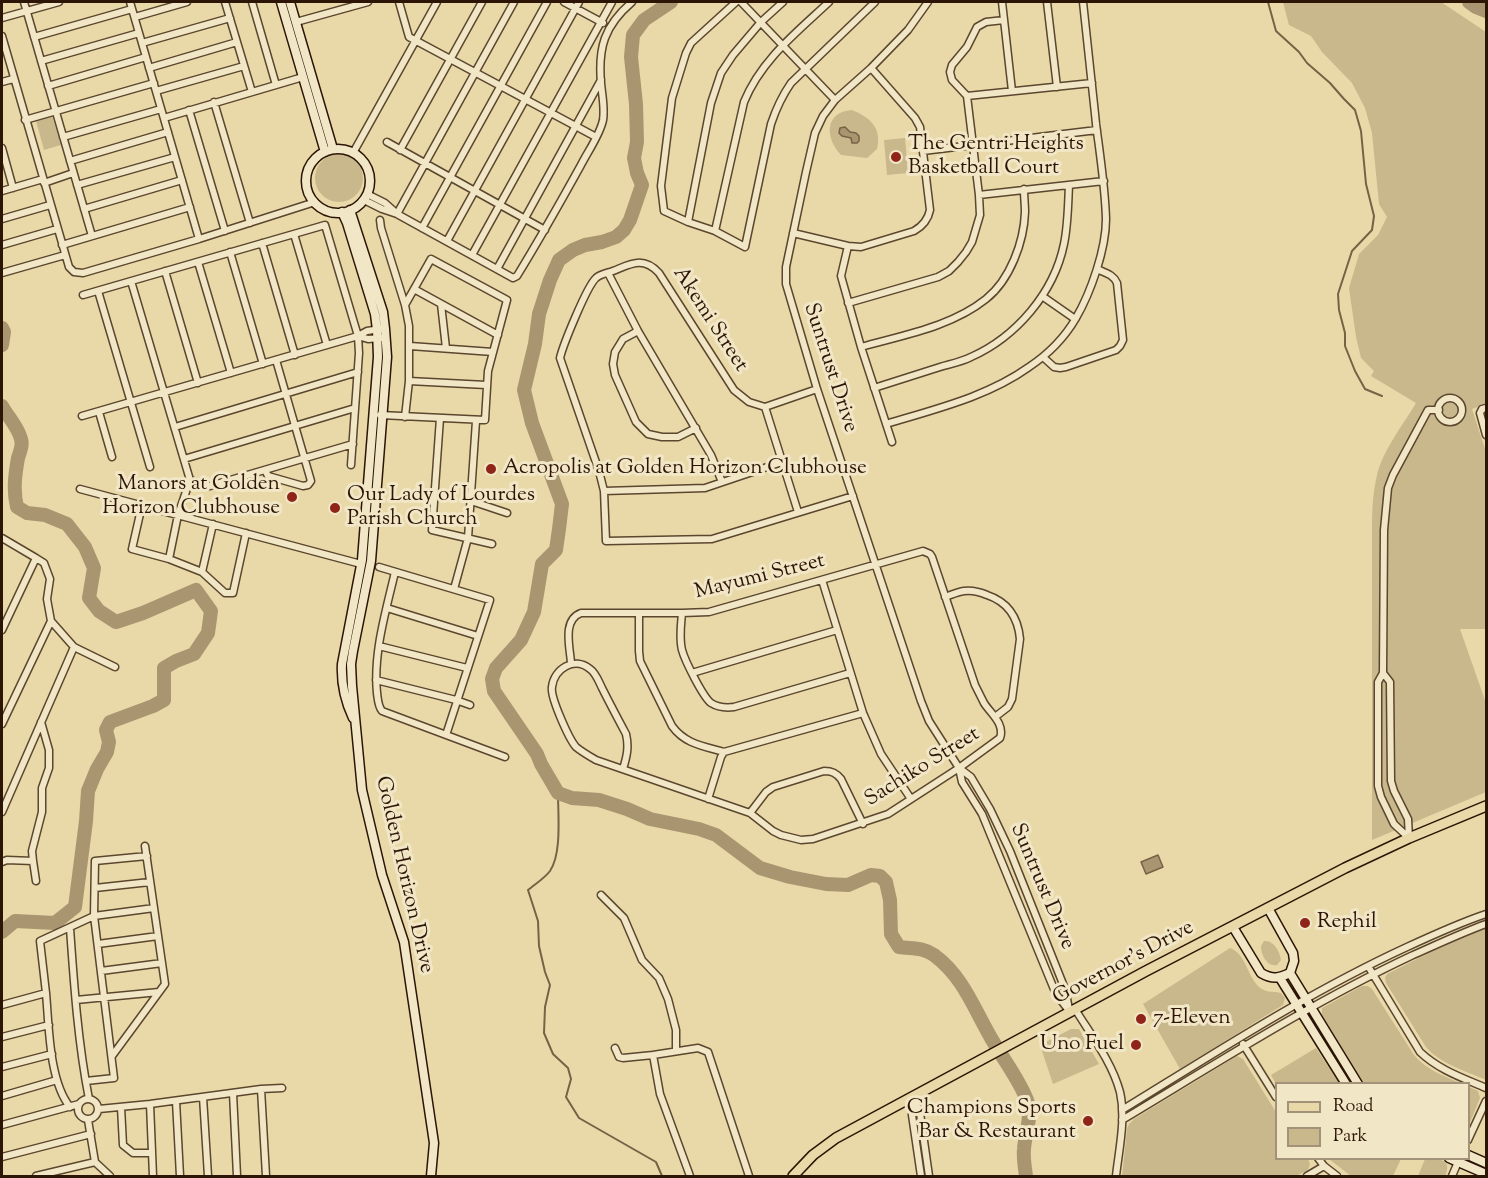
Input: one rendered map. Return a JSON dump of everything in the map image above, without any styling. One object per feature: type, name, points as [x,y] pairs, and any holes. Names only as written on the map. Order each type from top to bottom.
[{"type":"main road","name":"Governor's Drive","points":[[793,1176],[827,1144],[855,1127],[1345,868],[1408,838],[1486,806]]},
{"type":"street","points":[[24,2],[92,236]]},
{"type":"street","points":[[2,18],[59,2]]},
{"type":"street","points":[[130,2],[199,239]]},
{"type":"street","points":[[135,17],[187,2]]},
{"type":"street","points":[[225,2],[252,92]]},
{"type":"street","points":[[252,2],[276,85]]},
{"type":"street","points":[[281,2],[303,77],[329,150]]},
{"type":"street","points":[[290,2],[329,150]]},
{"type":"street","points":[[296,22],[368,2]]},
{"type":"street","points":[[354,153],[437,2]]},
{"type":"street","points":[[400,150],[482,2]]},
{"type":"street","points":[[397,214],[514,2]]},
{"type":"street","points":[[422,228],[547,2]]},
{"type":"street","points":[[564,2],[577,5],[610,27]]},
{"type":"street","points":[[472,255],[612,2]]},
{"type":"street","points":[[366,197],[382,209],[397,214],[513,278],[517,276],[602,126],[600,54],[610,27],[619,14],[632,2]]},
{"type":"street","points":[[736,2],[691,43],[686,53],[672,98],[661,186],[664,211],[716,231],[745,247],[776,108],[791,83],[875,2]]},
{"type":"street","points":[[741,2],[835,100]]},
{"type":"street","points":[[688,222],[715,88],[726,64],[761,22],[783,2]]},
{"type":"street","points":[[716,231],[744,102],[754,80],[783,45],[828,2]]},
{"type":"street","name":"Suntrust Drive","points":[[928,2],[908,30],[871,68],[835,100],[823,116],[815,133],[786,267],[786,284],[817,389],[925,711],[940,740],[959,768],[971,777],[990,809],[1010,851],[1073,1011]]},
{"type":"street","points":[[1002,2],[1012,91]]},
{"type":"street","points":[[1047,2],[1057,87]]},
{"type":"street","points":[[886,424],[977,395],[1012,378],[1042,357],[1075,319],[1096,269],[1106,220],[1104,181],[1083,2]]},
{"type":"street","points":[[401,3],[409,37],[596,137]]},
{"type":"street","points":[[447,241],[577,5]]},
{"type":"street","points":[[34,37],[132,9]]},
{"type":"street","points":[[142,43],[230,18]]},
{"type":"street","points":[[848,303],[938,277],[958,262],[972,243],[980,215],[967,96],[952,80],[950,72],[952,65],[967,47],[977,27],[986,22],[1004,21]]},
{"type":"street","points":[[41,61],[139,33]]},
{"type":"street","points":[[2,36],[71,271],[83,273],[315,202]]},
{"type":"street","points":[[149,68],[237,42]]},
{"type":"street","points":[[48,86],[146,57]]},
{"type":"street","points":[[156,91],[244,66]]},
{"type":"street","points":[[793,233],[861,247],[914,231],[926,221],[930,210],[920,127],[915,118],[871,68]]},
{"type":"street","points":[[164,118],[303,77]]},
{"type":"street","points":[[2,82],[14,79]]},
{"type":"street","points":[[497,269],[601,80]]},
{"type":"street","points":[[25,120],[154,83]]},
{"type":"street","points":[[967,96],[1092,83]]},
{"type":"street","points":[[214,102],[250,223]]},
{"type":"street","points":[[63,137],[161,109]]},
{"type":"street","points":[[189,110],[225,231]]},
{"type":"street","points":[[923,151],[1097,130]]},
{"type":"street","points":[[70,161],[168,132]]},
{"type":"street","points":[[387,142],[545,230]]},
{"type":"street","points":[[2,148],[3,162],[13,188]]},
{"type":"street","points":[[344,149],[354,153],[368,168],[370,184],[366,197],[355,208],[346,211],[324,210],[311,198],[306,186],[308,169],[315,159],[329,150],[344,149]]},
{"type":"street","points":[[77,185],[175,157]]},
{"type":"street","points":[[2,191],[74,173]]},
{"type":"street","points":[[84,209],[182,180]]},
{"type":"street","points":[[979,195],[1104,181]]},
{"type":"street","points":[[874,388],[970,358],[995,344],[1017,326],[1042,296],[1053,277],[1064,246],[1069,185]]},
{"type":"street","points":[[861,347],[960,316],[987,298],[1010,269],[1017,251],[1023,232],[1024,189]]},
{"type":"street","points":[[2,219],[50,205]]},
{"type":"street","points":[[62,245],[190,207]]},
{"type":"street","name":"Golden Horizon Drive","points":[[346,211],[378,294],[382,334],[378,357],[379,415],[371,561],[351,664],[352,686],[362,790],[382,875],[404,942],[434,1143],[431,1176]]},
{"type":"street","points":[[380,220],[405,304],[409,326],[409,381],[405,417]]},
{"type":"street","points":[[83,295],[325,225],[358,336],[359,354],[351,465]]},
{"type":"street","points":[[2,245],[57,229]]},
{"type":"street","points":[[294,234],[327,345]]},
{"type":"street","points":[[262,243],[295,355]]},
{"type":"street","points":[[848,246],[841,276],[861,347],[892,441]]},
{"type":"street","points":[[230,252],[263,364]]},
{"type":"street","points":[[2,273],[65,255]]},
{"type":"street","points":[[379,415],[485,420],[488,371],[507,300],[431,259],[405,304]]},
{"type":"street","points":[[198,262],[231,373]]},
{"type":"street","name":"Akemi Street","points":[[765,407],[749,402],[734,390],[659,273],[652,266],[641,262],[632,263],[596,277],[563,346],[560,358],[599,471],[604,491],[606,541],[712,539],[798,512]]},
{"type":"street","points":[[1042,357],[1054,367],[1066,367],[1116,350],[1120,346],[1122,340],[1117,283],[1115,278],[1096,269]]},
{"type":"street","points":[[165,271],[198,383]]},
{"type":"street","points":[[608,273],[638,331],[711,455],[722,482]]},
{"type":"street","points":[[131,281],[190,480],[178,515],[169,559]]},
{"type":"street","points":[[414,289],[498,335]]},
{"type":"street","points":[[98,291],[150,467]]},
{"type":"street","points":[[1042,296],[1075,319]]},
{"type":"street","points":[[441,304],[446,348]]},
{"type":"street","points":[[82,417],[358,336],[367,331],[382,334]]},
{"type":"street","points":[[638,331],[623,339],[615,352],[613,363],[615,375],[636,422],[648,434],[662,437],[678,437],[696,428]]},
{"type":"street","points":[[410,346],[493,352]]},
{"type":"street","points":[[265,470],[268,476],[303,486],[308,485],[311,481],[276,360]]},
{"type":"street","points":[[174,427],[358,372]]},
{"type":"street","points":[[409,381],[486,385]]},
{"type":"street","points":[[817,389],[765,407],[798,512],[853,496]]},
{"type":"street","points":[[184,459],[355,408]]},
{"type":"street","points":[[1486,408],[1480,413],[1486,435]]},
{"type":"street","points":[[1408,838],[1394,824],[1379,789],[1378,682],[1383,673],[1384,530],[1388,488],[1392,475],[1428,410],[1438,410]]},
{"type":"street","points":[[99,411],[112,457]]},
{"type":"street","name":"Golden Horizon Drive","points":[[356,724],[346,704],[342,673],[361,564],[379,415]]},
{"type":"street","points":[[440,418],[432,530],[492,544]]},
{"type":"street","points":[[454,589],[468,538],[476,421]]},
{"type":"street","points":[[190,480],[210,486],[353,444]]},
{"type":"street","points":[[604,491],[705,488],[782,462]]},
{"type":"street","points":[[80,489],[361,564]]},
{"type":"street","points":[[471,501],[507,513]]},
{"type":"street","points":[[142,505],[132,549],[169,559],[202,572],[225,593],[233,593],[246,533]]},
{"type":"street","points":[[202,572],[213,524]]},
{"type":"street","points":[[2,549],[4,539],[44,563],[50,579],[47,599],[51,621],[74,647],[115,668]]},
{"type":"street","name":"Mayumi Street","points":[[571,663],[568,631],[572,619],[581,613],[709,612],[920,551],[927,552],[932,557],[945,597]]},
{"type":"street","points":[[2,630],[36,558]]},
{"type":"street","points":[[380,567],[490,600],[446,735]]},
{"type":"street","points":[[395,572],[376,662],[379,707],[382,711],[505,757]]},
{"type":"street","points":[[822,580],[863,713],[882,754],[911,799]]},
{"type":"street","points":[[965,591],[977,591],[996,598],[1008,607],[1015,617],[1020,639],[1012,699],[1008,706],[995,717],[984,703],[975,685],[945,597],[965,591]]},
{"type":"street","points":[[387,608],[478,636]]},
{"type":"street","points":[[682,613],[681,649],[703,694],[710,703],[720,707],[734,707],[850,673]]},
{"type":"street","points":[[639,614],[640,661],[672,726],[685,740],[724,753],[863,713]]},
{"type":"street","points":[[2,724],[51,621]]},
{"type":"street","points":[[692,673],[837,630]]},
{"type":"street","points":[[379,646],[467,668]]},
{"type":"street","points":[[2,812],[74,647]]},
{"type":"street","points":[[571,663],[584,665],[594,673],[626,734],[628,754],[623,769]]},
{"type":"street","name":"Sachiko Street","points":[[571,663],[566,665],[554,679],[552,693],[558,712],[574,745],[596,760],[750,813],[773,831],[801,840],[813,839],[888,814],[959,768],[1000,738],[1001,727],[995,717]]},
{"type":"street","points":[[1383,673],[1390,682],[1391,784],[1408,819],[1408,838]]},
{"type":"street","points":[[376,680],[470,705]]},
{"type":"street","points":[[36,880],[32,851],[42,812],[42,788],[49,768],[49,750],[41,721]]},
{"type":"street","points":[[708,799],[724,753]]},
{"type":"street","name":"Suntrust Drive","points":[[959,768],[962,782],[982,814],[1056,994],[1073,1011]]},
{"type":"street","points":[[750,813],[772,787],[824,771],[831,771],[841,779],[863,824]]},
{"type":"street","points":[[112,1056],[165,984],[145,846]]},
{"type":"street","points":[[86,1081],[114,1078],[94,916],[94,861],[147,855]]},
{"type":"street","points":[[2,862],[7,860],[33,861]]},
{"type":"street","points":[[95,888],[150,882]]},
{"type":"street","points":[[601,895],[624,918],[642,960],[659,978],[668,999],[676,1030],[676,1051]]},
{"type":"street","points":[[70,1107],[57,1080],[52,1054],[40,941],[94,916],[154,908]]},
{"type":"street","points":[[1233,927],[1261,973],[1268,977],[1280,978],[1290,973],[1294,961],[1293,953],[1269,908]]},
{"type":"street","points":[[1122,1110],[1305,998],[1461,922],[1486,914]]},
{"type":"street","points":[[1122,1120],[1311,1007],[1463,932],[1486,924]]},
{"type":"street","points":[[70,928],[76,1000],[89,1099]]},
{"type":"street","points":[[98,944],[158,936]]},
{"type":"street","points":[[101,971],[162,963]]},
{"type":"street","points":[[1368,966],[1420,1052],[1443,1070],[1486,1088]]},
{"type":"street","points":[[1290,973],[1357,1082]]},
{"type":"street","points":[[1280,978],[1345,1082]]},
{"type":"street","points":[[76,1000],[159,992]]},
{"type":"street","points":[[2,1005],[46,993]]},
{"type":"street","points":[[1073,1011],[1110,1066],[1120,1094],[1122,1120],[1116,1176]]},
{"type":"street","points":[[2,1037],[49,1025]]},
{"type":"street","points":[[1239,1038],[1275,1095]]},
{"type":"street","points":[[615,1048],[619,1057],[623,1058],[699,1047],[708,1052],[749,1176]]},
{"type":"street","points":[[2,1066],[52,1054]]},
{"type":"street","points":[[653,1055],[660,1094],[690,1176]]},
{"type":"street","points":[[2,1096],[57,1080]]},
{"type":"street","points":[[99,1109],[282,1088]]},
{"type":"street","points":[[261,1089],[266,1176]]},
{"type":"street","points":[[233,1093],[237,1176]]},
{"type":"street","points":[[914,1096],[912,1115],[921,1176]]},
{"type":"street","points":[[914,1096],[920,1113],[929,1176]]},
{"type":"street","points":[[203,1097],[208,1176]]},
{"type":"street","points":[[2,1125],[70,1107],[89,1099],[95,1101],[99,1109],[97,1115],[92,1119],[85,1119],[80,1115],[78,1108],[80,1104]]},
{"type":"street","points":[[176,1101],[180,1176]]},
{"type":"street","points":[[1470,1136],[1486,1101]]},
{"type":"street","points":[[150,1104],[153,1176]]},
{"type":"street","points":[[121,1107],[123,1145],[134,1153],[152,1153]]},
{"type":"street","points":[[88,1120],[95,1162],[110,1176]]},
{"type":"street","points":[[2,1157],[91,1134]]},
{"type":"street","points":[[1470,1156],[1486,1163]]},
{"type":"street","points":[[1319,1160],[1324,1167],[1337,1176]]},
{"type":"street","points":[[1452,1176],[1459,1160],[1486,1174]]},
{"type":"street","points":[[36,1176],[95,1162]]},
{"type":"street","points":[[1307,1176],[1324,1167]]},
{"type":"green space","points":[[1283,2],[1441,2],[1486,32],[1486,404],[1472,409],[1486,452],[1486,629],[1460,629],[1486,703],[1486,792],[1372,840],[1373,501],[1377,475],[1384,456],[1416,403],[1371,376],[1374,371],[1361,358],[1356,337],[1349,288],[1359,254],[1378,235],[1387,217],[1379,204],[1372,133],[1365,108],[1352,83],[1322,52],[1311,36],[1289,25]]},
{"type":"green space","points":[[852,110],[870,120],[878,135],[877,149],[867,158],[841,155],[832,141],[830,127],[832,121],[836,115]]},
{"type":"green space","points":[[52,116],[61,145],[44,150],[36,121]]},
{"type":"green space","name":"The Gentri Heights Basketball Court","points":[[905,138],[908,173],[887,175],[884,140]]},
{"type":"green space","points":[[334,154],[344,154],[359,164],[363,178],[359,192],[353,198],[344,202],[334,202],[319,192],[315,183],[315,173],[325,158]]},
{"type":"green space","points":[[1486,928],[1486,1080],[1438,1058],[1426,1047],[1385,978],[1387,974],[1465,935]]},
{"type":"green space","points":[[1264,941],[1271,942],[1278,950],[1281,960],[1277,965],[1270,964],[1263,956],[1261,946]]},
{"type":"green space","points":[[1230,948],[1240,956],[1257,985],[1267,991],[1281,993],[1285,998],[1283,1005],[1180,1069],[1143,1004]]},
{"type":"green space","points":[[1362,986],[1368,986],[1414,1055],[1424,1065],[1459,1082],[1363,1082],[1322,1015],[1322,1008]]},
{"type":"green space","points":[[1071,1029],[1079,1029],[1099,1064],[1053,1084],[1040,1045]]},
{"type":"green space","points":[[1316,1048],[1338,1082],[1275,1082],[1271,1075]]},
{"type":"green space","points":[[1237,1056],[1243,1059],[1275,1110],[1275,1160],[1308,1160],[1310,1164],[1308,1170],[1296,1176],[1122,1176],[1127,1129],[1134,1119]]},
{"type":"green space","points":[[1470,1087],[1478,1091],[1480,1098],[1470,1123]]},
{"type":"green space","points":[[1330,1160],[1401,1160],[1393,1176],[1351,1176]]},
{"type":"green space","points":[[1425,1160],[1442,1160],[1446,1163],[1445,1176],[1418,1176]]},
{"type":"shaded area","points":[[845,127],[859,136],[857,143],[852,143],[851,138],[839,133],[840,128]]},
{"type":"shaded area","points":[[1158,855],[1163,867],[1146,874],[1141,862]]},
{"type":"waterway","points":[[671,2],[644,20],[633,35],[631,57],[637,142],[634,158],[642,185],[630,220],[616,237],[585,245],[559,260],[539,314],[535,344],[524,390],[532,423],[562,504],[556,550],[542,564],[534,612],[521,640],[496,668],[492,679],[494,691],[537,754],[558,793],[572,798],[599,800],[650,819],[699,829],[716,835],[760,868],[790,877],[826,884],[848,885],[871,875],[880,876],[886,882],[890,900],[891,934],[899,947],[930,952],[954,974],[1022,1088],[1029,1109],[1024,1152],[1026,1176]]},
{"type":"waterway","points":[[1268,2],[1276,31],[1355,110],[1361,131],[1366,184],[1374,216],[1372,230],[1352,251],[1338,294],[1339,310],[1345,333],[1345,346],[1355,371],[1365,389],[1382,396]]},
{"type":"waterway","points":[[1469,2],[1486,11]]},
{"type":"waterway","points":[[2,328],[4,332],[2,345]]},
{"type":"waterway","points":[[2,406],[18,430],[22,441],[15,482],[17,507],[27,513],[45,515],[67,524],[85,547],[94,568],[89,598],[99,611],[116,622],[196,590],[211,611],[208,633],[194,654],[164,668],[164,700],[110,722],[106,730],[109,742],[107,752],[88,791],[75,907],[55,923],[15,921],[2,932]]},
{"type":"waterway","points":[[558,793],[558,834],[554,863],[548,874],[528,890],[538,921],[539,946],[550,985],[545,1007],[544,1033],[553,1054],[568,1068],[571,1079],[566,1097],[579,1118],[656,1162],[662,1176]]},
{"type":"place","name":"The Gentri Heights Basketball Court","points":[[896,157]]},
{"type":"place","name":"Acropolis at Golden Horizon Clubhouse","points":[[491,469]]},
{"type":"place","name":"Manors at Golden Horizon Clubhouse","points":[[292,497]]},
{"type":"place","name":"Our Lady of Lourdes Parish Church","points":[[335,508]]},
{"type":"place","name":"Rephil","points":[[1305,923]]},
{"type":"place","name":"7-Eleven","points":[[1141,1019]]},
{"type":"place","name":"Uno Fuel","points":[[1136,1045]]},
{"type":"place","name":"Champions Sports Bar & Restaurant","points":[[1088,1121]]}]
